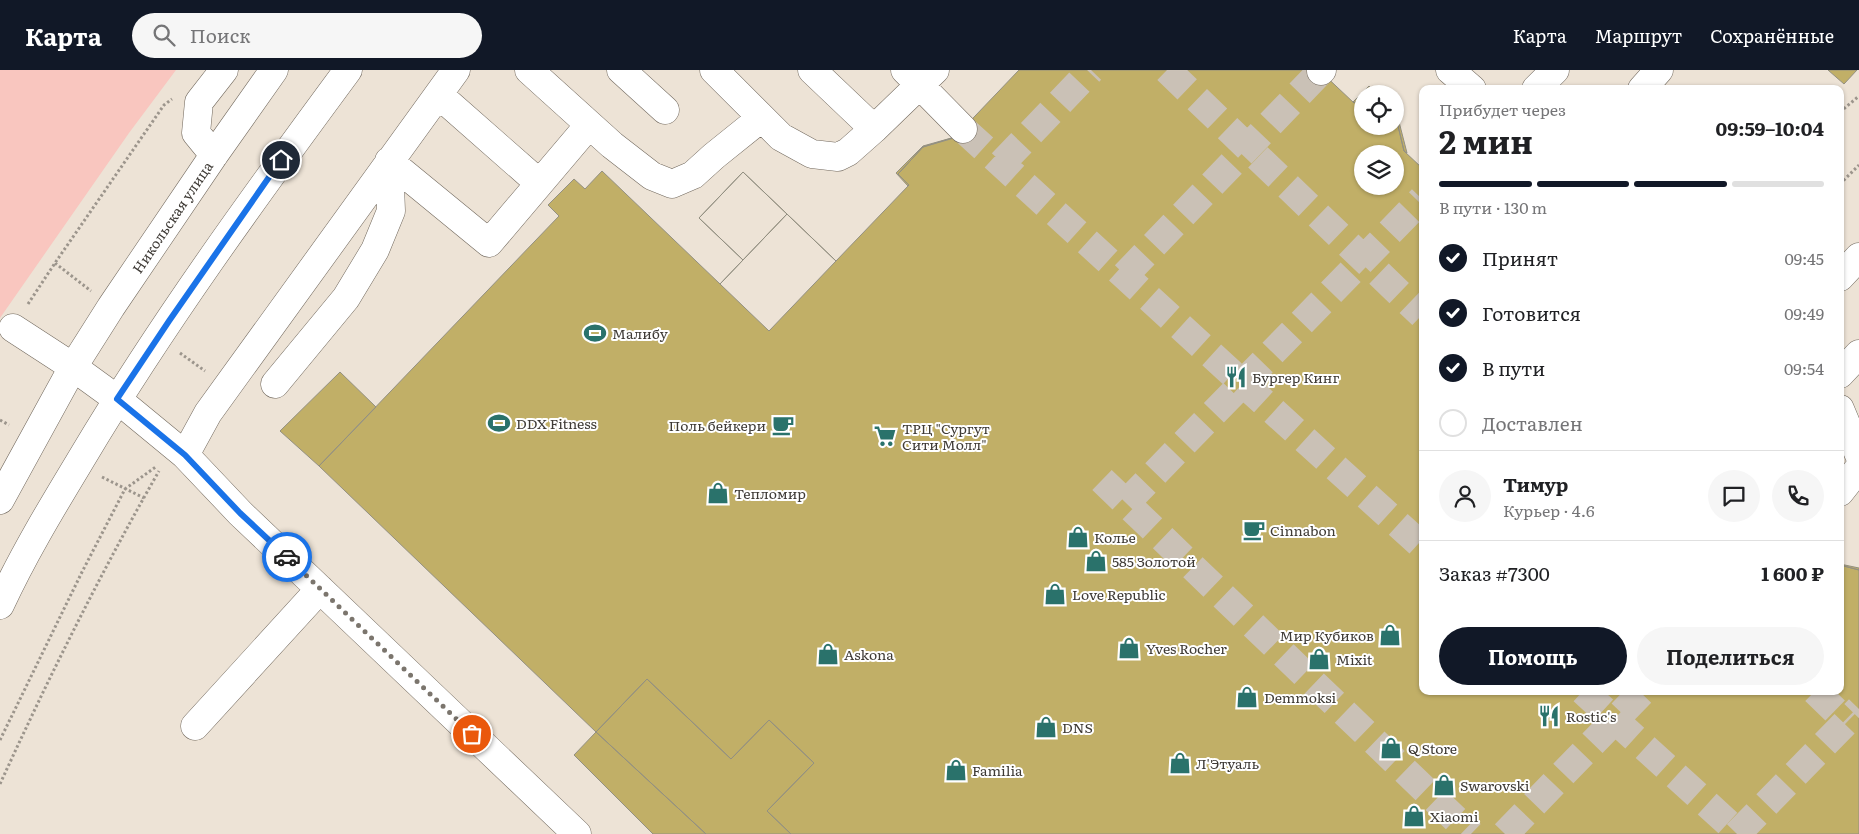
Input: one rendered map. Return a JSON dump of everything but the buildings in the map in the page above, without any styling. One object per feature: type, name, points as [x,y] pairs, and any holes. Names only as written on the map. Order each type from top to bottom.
[{"type":"street","points":[[214,155],[196,132],[200,102],[224,70]]},
{"type":"street","name":"Никольская улица","points":[[0,500],[73,367],[214,155],[274,70]]},
{"type":"street","points":[[0,605],[50,510],[117,399],[259,191],[348,70]]},
{"type":"street","points":[[185,455],[208,413],[456,70]]},
{"type":"street","points":[[529,70],[612,145],[652,176],[672,184],[693,175],[760,118]]},
{"type":"street","points":[[621,70],[665,110]]},
{"type":"street","points":[[714,70],[781,137],[812,154],[838,157],[848,152],[874,129],[920,75],[963,128]]},
{"type":"street","points":[[812,70],[874,129]]},
{"type":"street","points":[[1540,85],[1555,70]]},
{"type":"street","points":[[1646,85],[1659,70]]},
{"type":"street","points":[[439,95],[539,183]]},
{"type":"street","points":[[389,161],[489,243],[590,125]]},
{"type":"street","points":[[276,384],[346,298],[375,250],[391,211],[389,161]]},
{"type":"street","points":[[1844,273],[1859,257]]},
{"type":"street","points":[[13,328],[73,367],[117,399],[185,455],[240,513],[578,834]]},
{"type":"street","points":[[1844,370],[1859,354]]},
{"type":"street","points":[[1844,419],[1859,455]]},
{"type":"street","points":[[1844,487],[1859,468]]},
{"type":"street","points":[[195,726],[320,590]]},
{"type":"path","points":[[13,328],[55,263],[164,105],[179,94]]},
{"type":"path","points":[[1844,109],[1859,96]]},
{"type":"path","points":[[1844,180],[1859,165]]},
{"type":"path","points":[[0,740],[60,616],[125,489],[157,466]]},
{"type":"shaded area","points":[[0,70],[176,70],[129,133],[0,318]]},
{"type":"tunnel","points":[[1002,163],[1091,70]]},
{"type":"tunnel","points":[[1167,70],[1419,312]]},
{"type":"tunnel","points":[[1125,275],[1321,71]]},
{"type":"tunnel","points":[[963,129],[1419,543]]},
{"type":"tunnel","points":[[1126,503],[1419,202]]},
{"type":"tunnel","points":[[1102,480],[1471,834]]},
{"type":"tunnel","points":[[1587,695],[1740,834]]},
{"type":"tunnel","points":[[1505,834],[1639,695]]},
{"type":"tunnel","points":[[1819,695],[1847,722]]},
{"type":"tunnel","points":[[1737,834],[1859,709]]},
{"type":"way so far","points":[[287,557],[472,734]]},
{"type":"place","name":"Малибу","points":[[595,333]]},
{"type":"place","name":"Бургер Кинг","points":[[1236,377]]},
{"type":"place","name":"DDX Fitness","points":[[499,423]]},
{"type":"place","name":"Поль бейкери","points":[[783,425]]},
{"type":"place","name":"ТРЦ \"Сургут Сити Молл\"","points":[[885,436]]},
{"type":"place","name":"Тепломир","points":[[718,493]]},
{"type":"place","name":"Cinnabon","points":[[1254,530]]},
{"type":"place","name":"Колье","points":[[1078,537]]},
{"type":"place","name":"585 Золотой","points":[[1096,561]]},
{"type":"place","name":"Love Republic","points":[[1055,594]]},
{"type":"place","name":"Мир Кубиков","points":[[1390,635]]},
{"type":"place","name":"Yves Rocher","points":[[1129,648]]},
{"type":"place","name":"Askona","points":[[828,654]]},
{"type":"place","name":"Mixit","points":[[1319,659]]},
{"type":"place","name":"Demmoksi","points":[[1247,697]]},
{"type":"place","name":"Rostic's","points":[[1549,716]]},
{"type":"place","name":"DNS","points":[[1046,727]]},
{"type":"place","name":"Q Store","points":[[1391,748]]},
{"type":"place","name":"Л'Этуаль","points":[[1180,763]]},
{"type":"place","name":"Familia","points":[[956,770]]},
{"type":"place","name":"Swarovski","points":[[1444,785]]},
{"type":"place","name":"Xiaomi","points":[[1414,816]]},
{"type":"route","points":[[281,160],[117,399],[185,455],[240,513],[287,557]]}]
